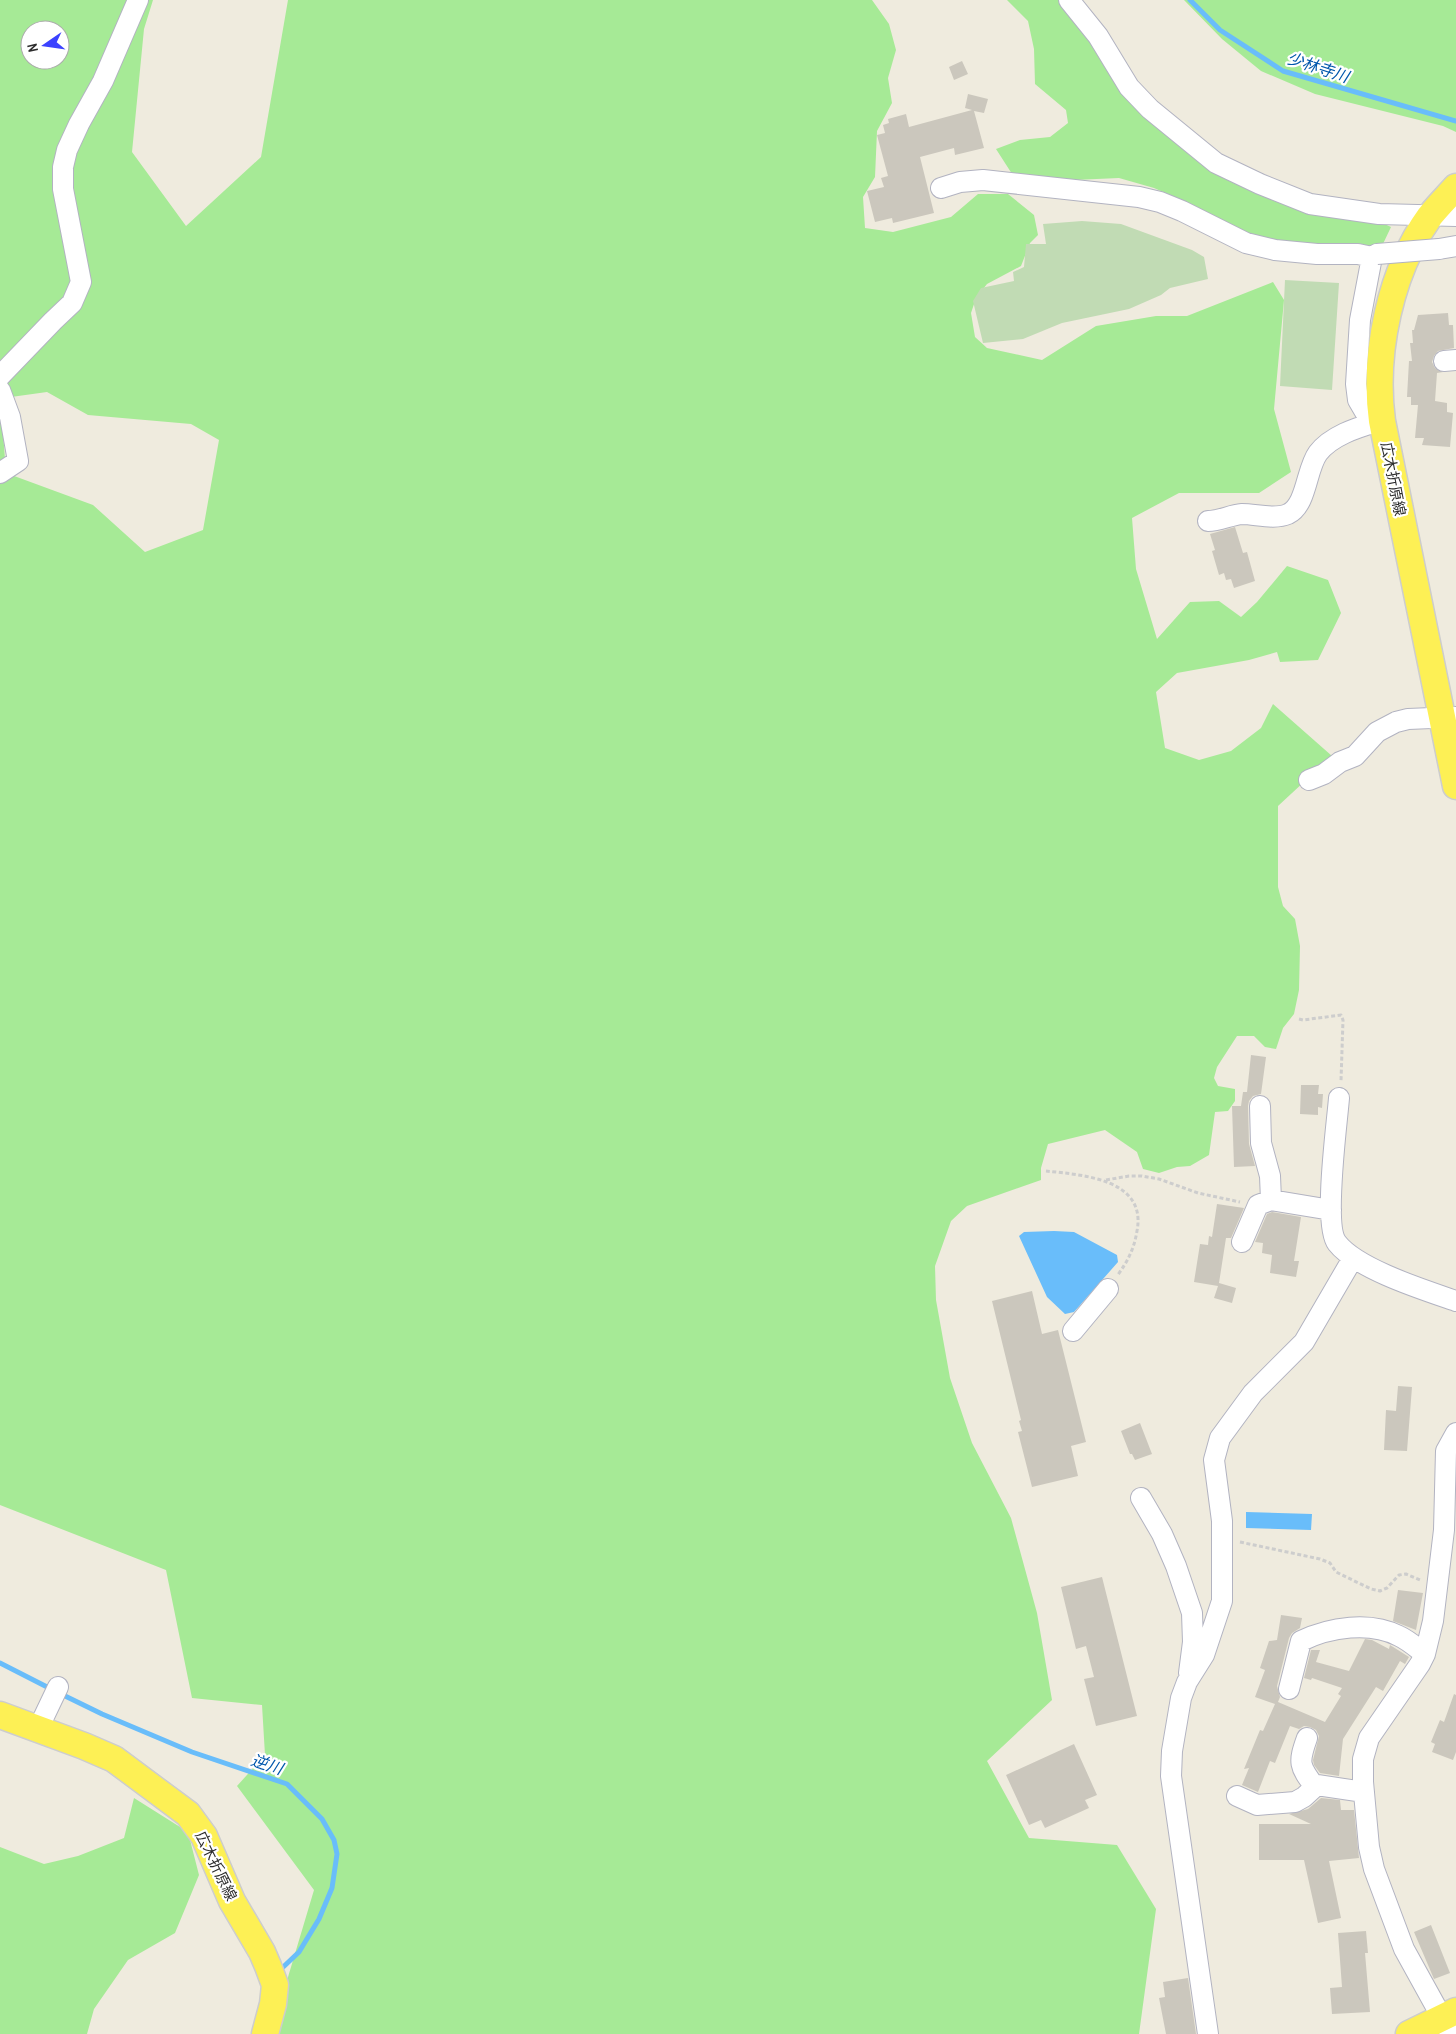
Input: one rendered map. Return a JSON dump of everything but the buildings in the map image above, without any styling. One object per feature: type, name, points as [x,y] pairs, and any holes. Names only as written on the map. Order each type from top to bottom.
[{"type":"main road","name":"広木折原線","points":[[1456,187],[1443,216],[1405,262],[1389,309],[1378,395],[1379,421],[1449,717],[1456,786]]},
{"type":"main road","name":"広木折原線","points":[[0,1716],[114,1759],[188,1814],[204,1836],[232,1902],[262,1952],[275,1985],[273,2004],[265,2034]]},
{"type":"main road","points":[[1409,2034],[1450,2021]]},
{"type":"street","points":[[0,376],[72,303],[81,282],[63,189],[63,167],[67,150],[103,80],[138,0]]},
{"type":"street","points":[[1068,0],[1098,36],[1129,86],[1144,104],[1216,163],[1310,204],[1379,214],[1443,216]]},
{"type":"street","points":[[941,188],[960,182],[983,180],[1139,197],[1160,202],[1182,211],[1246,243],[1275,250],[1317,254],[1375,255],[1448,248]]},
{"type":"street","points":[[1375,255],[1360,320],[1356,384],[1358,400],[1365,412],[1379,421]]},
{"type":"street","points":[[0,390],[10,417],[18,461],[0,473]]},
{"type":"street","points":[[1208,521],[1244,514],[1276,516],[1289,514],[1301,501],[1309,470],[1318,452],[1334,439],[1357,428],[1379,421]]},
{"type":"street","points":[[1309,780],[1324,774],[1340,762],[1355,756],[1377,732],[1396,722],[1408,719],[1449,717]]},
{"type":"street","points":[[1339,1098],[1330,1210],[1335,1242],[1353,1258],[1407,1284],[1456,1301]]},
{"type":"street","points":[[1242,1242],[1265,1203],[1270,1176],[1261,1143],[1260,1106]]},
{"type":"street","points":[[1265,1203],[1330,1210]]},
{"type":"street","points":[[1208,2034],[1171,1776],[1172,1751],[1181,1698],[1187,1682],[1204,1655],[1222,1600],[1222,1533],[1214,1460],[1220,1438],[1253,1393],[1304,1342],[1353,1258]]},
{"type":"street","points":[[1073,1330],[1108,1289]]},
{"type":"street","points":[[1450,2021],[1404,1949],[1374,1869],[1369,1847],[1363,1758],[1369,1738],[1425,1654],[1433,1621],[1444,1530],[1446,1451],[1456,1433]]},
{"type":"street","points":[[1141,1498],[1162,1534],[1176,1566],[1192,1613],[1193,1642],[1187,1682]]},
{"type":"street","points":[[1289,1688],[1302,1641],[1327,1632],[1355,1628],[1377,1629],[1399,1636],[1425,1654]]},
{"type":"street","points":[[38,1729],[58,1687]]},
{"type":"street","points":[[1307,1738],[1300,1756],[1300,1765],[1315,1787]]},
{"type":"street","points":[[1237,1796],[1257,1805],[1295,1802],[1318,1785],[1364,1792]]},
{"type":"path","points":[[1299,1019],[1341,1015],[1343,1040],[1339,1098]]},
{"type":"path","points":[[1046,1171],[1105,1181],[1123,1190],[1138,1209],[1139,1223],[1130,1259],[1108,1289]]},
{"type":"path","points":[[1105,1181],[1130,1176],[1142,1176],[1159,1179],[1198,1193],[1265,1203]]},
{"type":"path","points":[[1222,1533],[1238,1541],[1320,1559],[1330,1563],[1336,1572],[1371,1589],[1380,1591],[1387,1588],[1399,1575],[1406,1574],[1437,1586]]},
{"type":"green space","points":[[0,0],[153,0],[144,29],[132,152],[186,226],[261,157],[288,0],[872,0],[889,24],[896,50],[888,78],[892,103],[877,131],[875,177],[863,197],[865,228],[893,232],[951,217],[978,194],[1008,194],[1034,215],[1038,235],[1030,243],[1021,266],[987,284],[976,298],[971,313],[975,337],[987,348],[1042,360],[1096,326],[1156,316],[1187,316],[1273,282],[1284,300],[1274,409],[1291,472],[1259,493],[1179,493],[1132,518],[1136,569],[1157,639],[1190,602],[1219,601],[1241,617],[1257,602],[1287,566],[1328,580],[1341,613],[1318,660],[1280,662],[1277,652],[1249,660],[1177,673],[1156,692],[1165,748],[1199,760],[1231,751],[1261,728],[1273,704],[1332,756],[1278,806],[1278,887],[1283,906],[1295,919],[1300,946],[1299,990],[1294,1014],[1283,1028],[1276,1049],[1265,1047],[1254,1036],[1237,1036],[1217,1067],[1214,1078],[1218,1086],[1235,1089],[1235,1101],[1228,1111],[1215,1112],[1209,1155],[1190,1166],[1177,1167],[1159,1173],[1143,1169],[1137,1152],[1105,1130],[1048,1144],[1041,1168],[1041,1180],[967,1206],[951,1221],[935,1266],[936,1300],[950,1378],[972,1443],[1011,1518],[1037,1613],[1052,1700],[987,1761],[1029,1838],[1117,1845],[1156,1909],[1139,2034],[271,2034],[314,1890],[237,1786],[265,1755],[262,1705],[192,1698],[166,1570],[0,1505]],"holes":[[[47,392],[88,415],[191,424],[219,440],[203,530],[145,552],[93,505],[6,473],[3,432],[11,397]]]},
{"type":"green space","points":[[1007,0],[1064,0],[1135,107],[1167,136],[1215,171],[1250,190],[1283,203],[1376,220],[1391,227],[1382,246],[1361,248],[1290,245],[1235,230],[1197,207],[1154,188],[1119,178],[1074,180],[1014,177],[996,149],[1020,140],[1050,137],[1068,123],[1066,110],[1035,84],[1034,49],[1028,21]]},
{"type":"green space","points":[[1184,0],[1456,0],[1456,132],[1443,126],[1315,94],[1261,71],[1222,39]]},
{"type":"green space","points":[[1082,221],[1121,224],[1192,250],[1204,257],[1208,279],[1170,288],[1161,295],[1129,309],[1062,323],[1023,339],[983,343],[973,301],[981,288],[1014,281],[1013,272],[1024,267],[1026,244],[1046,244],[1043,224]]},
{"type":"green space","points":[[1285,280],[1339,283],[1332,390],[1280,386]]},
{"type":"green space","points":[[134,1798],[188,1832],[199,1875],[175,1933],[128,1960],[94,2009],[87,2034],[0,2034],[0,1847],[44,1864],[78,1856],[124,1838]]},
{"type":"water","points":[[1024,1232],[1074,1232],[1117,1255],[1118,1262],[1074,1312],[1065,1314],[1047,1297],[1019,1236]]},
{"type":"water","points":[[1246,1512],[1312,1514],[1311,1530],[1246,1528]]},
{"type":"waterway","name":"少林寺川","points":[[1190,0],[1220,30],[1283,71],[1456,121]]},
{"type":"waterway","name":"逆川","points":[[0,1663],[53,1690]]},
{"type":"waterway","name":"逆川","points":[[61,1694],[102,1714],[192,1752],[287,1784],[322,1819],[334,1840],[337,1854],[332,1888],[319,1919],[299,1952],[279,1971]]}]
